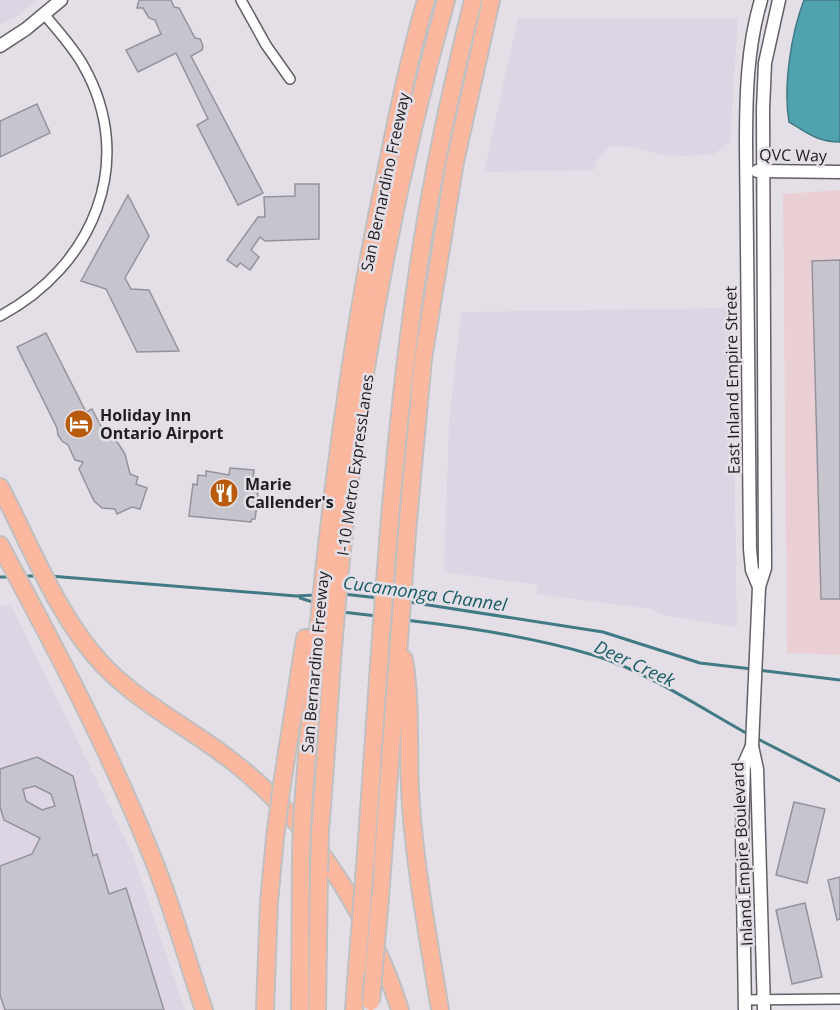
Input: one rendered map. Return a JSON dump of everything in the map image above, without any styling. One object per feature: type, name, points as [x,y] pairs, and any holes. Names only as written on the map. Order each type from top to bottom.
[{"type":"highway","name":"San Bernardino Freeway","points":[[300,1010],[301,850],[312,620],[317,578],[374,228],[426,0]]},
{"type":"highway","name":"I-10 Metro ExpressLanes","points":[[316,1010],[320,831],[335,624],[353,465],[375,318],[419,104],[446,0]]},
{"type":"highway","points":[[354,1010],[399,422],[420,256],[473,0]]},
{"type":"highway","points":[[371,1006],[416,415],[433,289],[455,162],[491,0]]},
{"type":"highway","points":[[0,487],[56,596],[85,643],[119,680],[154,708],[232,761],[269,794],[332,868],[360,915],[389,979],[400,1010]]},
{"type":"highway","points":[[3,550],[102,744],[154,860],[204,1010]]},
{"type":"highway","points":[[265,1010],[269,902],[275,838],[282,784],[312,620]]},
{"type":"highway","points":[[400,632],[410,695],[410,783],[414,840],[440,1010]]},
{"type":"main road","points":[[0,46],[61,0]]},
{"type":"main road","points":[[746,171],[746,90],[750,45],[761,0]]},
{"type":"main road","points":[[764,171],[765,63],[779,0]]},
{"type":"main road","name":"QVC Way","points":[[746,171],[840,172]]},
{"type":"main road","name":"East Inland Empire Street","points":[[746,171],[750,549],[752,570],[759,587]]},
{"type":"main road","name":"East Inland Empire Street","points":[[752,746],[759,587],[765,568],[764,171]]},
{"type":"main road","name":"Inland Empire Boulevard","points":[[745,1005],[744,764],[752,746]]},
{"type":"main road","name":"Inland Empire Boulevard","points":[[752,746],[757,769],[764,1005]]},
{"type":"street","points":[[241,0],[266,45],[290,79]]},
{"type":"street","points":[[0,316],[40,291],[70,261],[84,240],[94,217],[105,170],[104,128],[93,86],[83,63],[44,14]]},
{"type":"street","points":[[745,1005],[840,999]]},
{"type":"shaded area","points":[[0,0],[37,0],[19,15],[0,25]]},
{"type":"shaded area","points":[[518,18],[738,18],[730,142],[714,154],[670,157],[632,147],[610,146],[597,160],[594,170],[484,172]]},
{"type":"shaded area","points":[[840,190],[840,655],[787,653],[783,194]]},
{"type":"shaded area","points":[[732,308],[737,627],[663,615],[650,609],[536,594],[538,585],[444,572],[449,423],[461,312]]},
{"type":"shaded area","points":[[11,605],[132,853],[185,1010],[0,1010],[0,606]]},
{"type":"water","points":[[804,0],[840,0],[840,142],[819,139],[789,122],[787,93],[789,60],[795,28]]},
{"type":"building","points":[[139,0],[171,0],[174,7],[179,8],[195,38],[200,39],[202,50],[191,56],[263,193],[238,205],[197,125],[208,119],[176,53],[138,72],[126,50],[161,34],[155,20],[149,18],[143,8],[137,8]]},
{"type":"building","points":[[37,104],[50,133],[0,157],[0,121]]},
{"type":"building","points":[[295,184],[319,184],[319,239],[265,241],[260,237],[251,250],[259,257],[250,270],[240,263],[237,267],[227,260],[258,217],[265,217],[264,197],[295,196]]},
{"type":"building","points":[[128,195],[149,236],[125,278],[131,289],[149,290],[179,351],[137,352],[106,289],[81,281]]},
{"type":"building","points":[[840,260],[840,599],[821,599],[812,261]]},
{"type":"building","name":"Holiday Inn Ontario Airport","points":[[46,333],[86,412],[92,409],[104,432],[118,443],[125,454],[130,474],[138,477],[136,484],[147,488],[140,509],[132,507],[117,514],[115,509],[102,508],[94,501],[79,469],[83,462],[75,460],[68,445],[58,435],[57,428],[17,347]]},
{"type":"building","name":"Marie Callender's","points":[[230,468],[254,470],[252,489],[257,489],[258,497],[255,519],[251,522],[189,516],[193,484],[197,485],[198,475],[206,476],[206,471],[229,475]]},
{"type":"building","points":[[37,757],[73,776],[93,856],[97,854],[109,894],[126,888],[164,1010],[5,1010],[0,995],[0,866],[32,854],[40,838],[4,820],[0,807],[0,769]],"holes":[[[35,786],[51,794],[55,806],[42,810],[26,801],[23,789]]]},
{"type":"building","points":[[794,802],[825,809],[807,883],[776,875]]},
{"type":"building","points":[[840,877],[840,919],[837,920],[828,880]]},
{"type":"building","points":[[805,903],[822,977],[792,984],[776,910]]},
{"type":"waterway","name":"Cucamonga Channel","points":[[23,576],[38,576]]},
{"type":"waterway","name":"Cucamonga Channel","points":[[50,576],[296,596],[316,595]]},
{"type":"waterway","name":"Cucamonga Channel","points":[[0,577],[11,577]]},
{"type":"waterway","name":"Cucamonga Channel","points":[[343,594],[379,598]]},
{"type":"waterway","name":"Deer Creek","points":[[300,598],[316,603]]},
{"type":"waterway","name":"Cucamonga Channel","points":[[409,602],[603,632],[700,663],[752,669]]},
{"type":"waterway","name":"Deer Creek","points":[[342,612],[377,616]]},
{"type":"waterway","name":"Deer Creek","points":[[405,620],[500,633],[593,655],[652,680],[748,734]]},
{"type":"waterway","name":"Cucamonga Channel","points":[[758,670],[840,680]]},
{"type":"waterway","name":"Deer Creek","points":[[756,738],[840,781]]},
{"type":"place","name":"Holiday Inn Ontario Airport","points":[[79,424]]},
{"type":"place","name":"Marie Callender's","points":[[224,493]]}]
